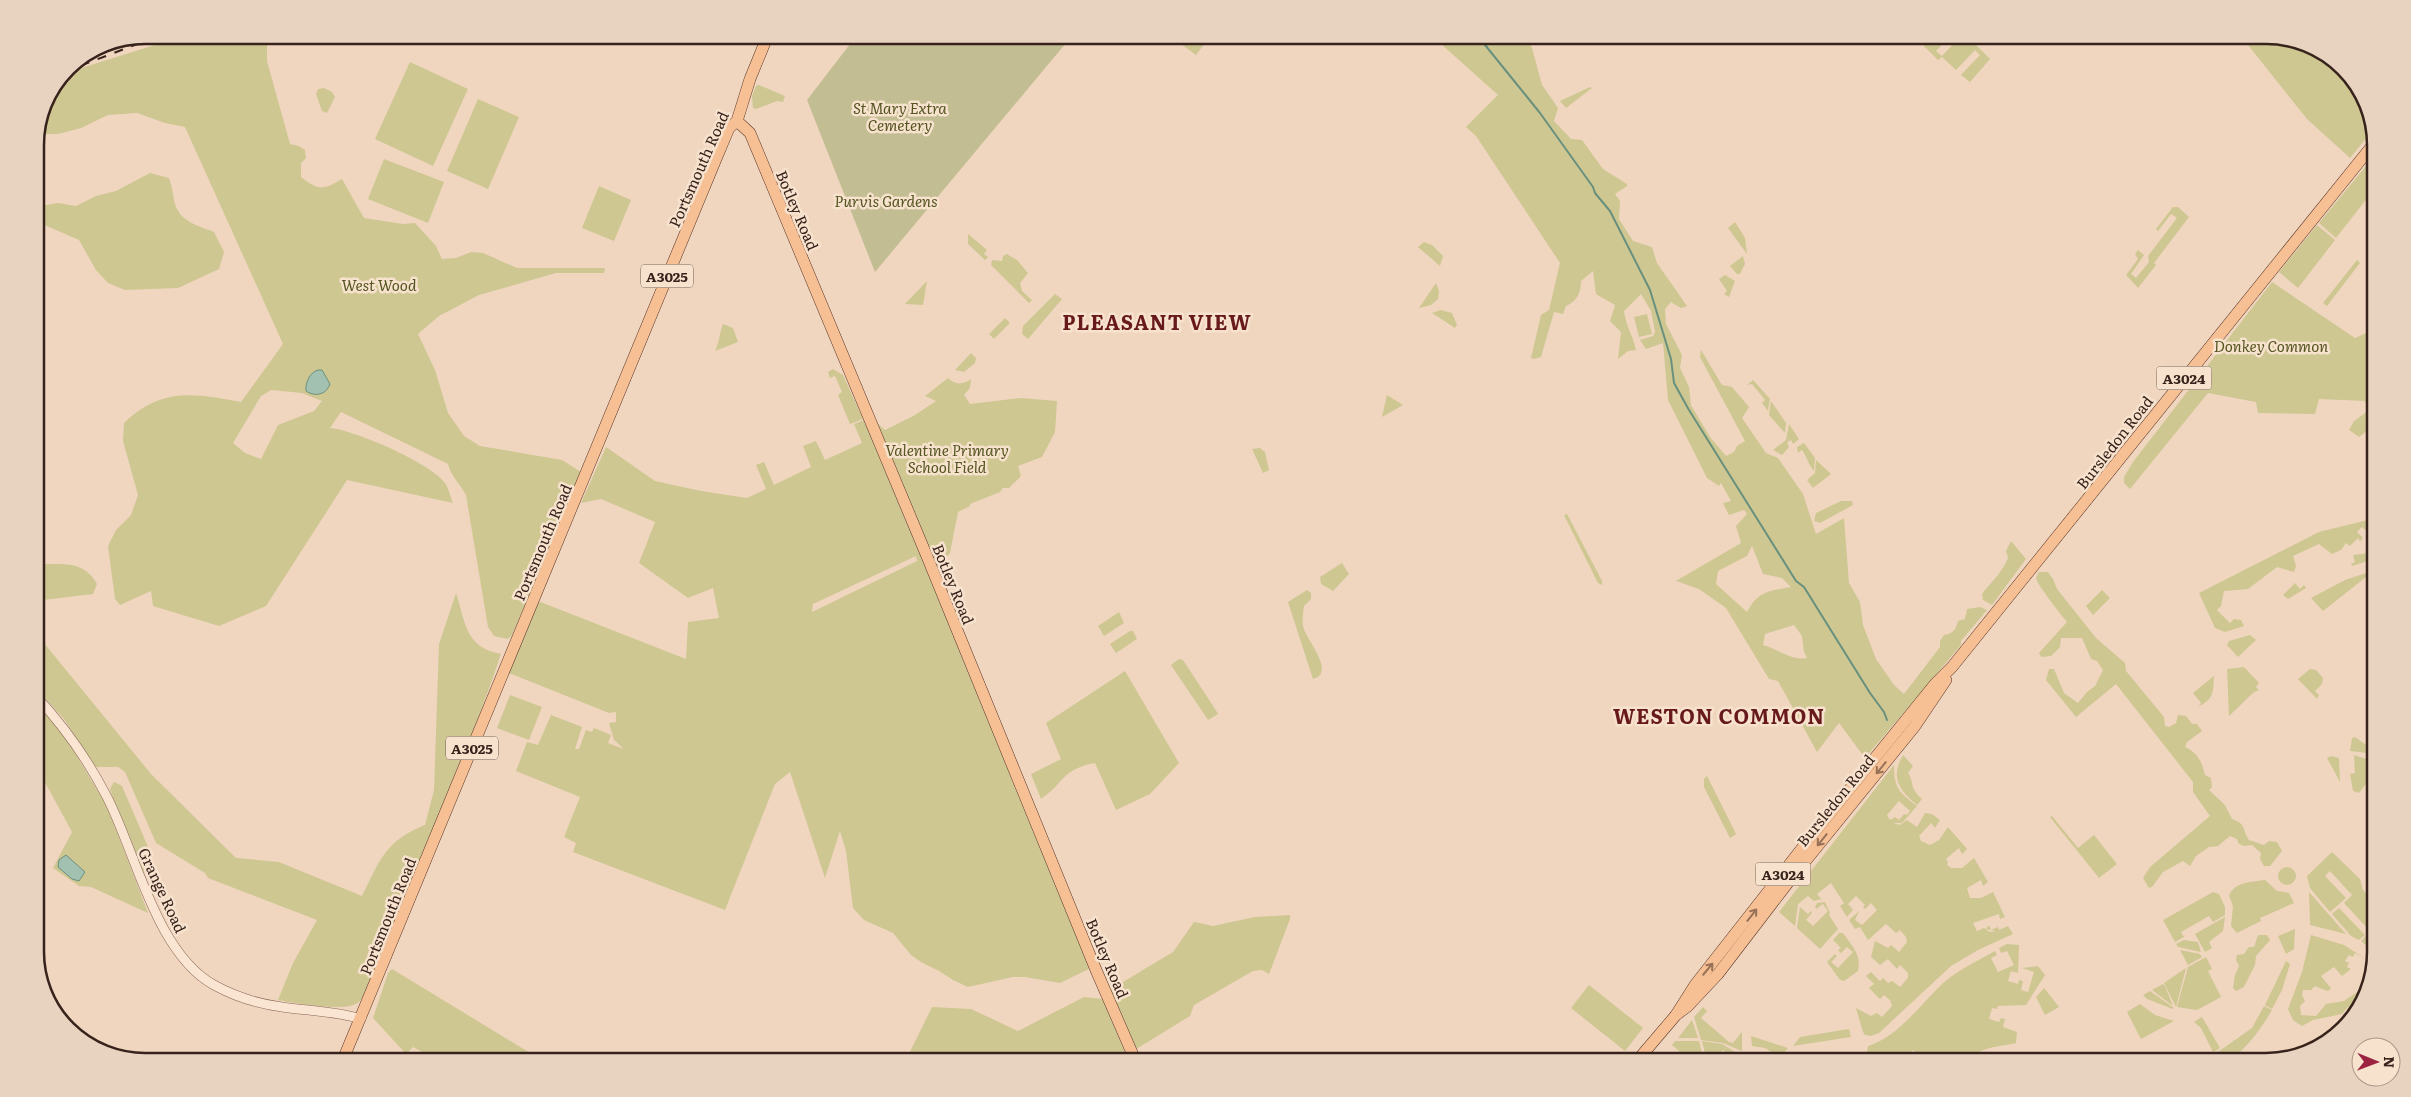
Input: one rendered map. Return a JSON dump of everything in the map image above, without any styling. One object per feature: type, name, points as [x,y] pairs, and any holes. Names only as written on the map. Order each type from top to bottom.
[{"type":"main road","name":"Portsmouth Road","points":[[346,1053],[700,197],[729,128],[737,121],[752,74],[764,44]]},
{"type":"main road","name":"Botley Road","points":[[737,121],[750,133],[1132,1053]]},
{"type":"main road","name":"Bursledon Road","points":[[1644,1053],[1676,1015],[1699,994],[1736,951],[1790,880],[1915,726],[1942,687],[1952,667],[2367,152]]},
{"type":"street","name":"Grange Road","points":[[44,705],[62,725],[107,796],[164,931],[193,968],[205,980],[233,994],[280,1007],[344,1014],[361,1019]]},
{"type":"green space","name":"West Wood","points":[[158,44],[267,44],[267,61],[290,144],[305,150],[306,158],[301,163],[301,177],[312,185],[325,187],[342,179],[364,218],[403,224],[415,223],[436,246],[442,259],[456,258],[471,252],[483,253],[517,268],[605,268],[604,273],[556,273],[479,295],[439,316],[418,334],[435,370],[448,413],[464,436],[480,446],[562,460],[581,472],[512,635],[508,639],[494,636],[488,627],[466,495],[448,464],[341,412],[330,428],[356,434],[390,448],[423,465],[446,484],[453,503],[347,480],[266,606],[219,626],[153,606],[151,591],[120,605],[115,599],[108,546],[116,530],[131,515],[138,495],[123,441],[124,423],[151,403],[165,398],[193,395],[241,402],[283,344],[185,127],[165,123],[137,113],[108,115],[81,128],[58,134],[45,134],[47,119],[54,100],[65,83],[78,69]],"holes":[[[271,390],[302,393],[322,401],[314,411],[278,425],[261,459],[245,453],[233,443],[261,396]]]},
{"type":"green space","name":"St Mary Extra Cemetery","points":[[850,44],[1065,44],[875,272],[807,100]]},
{"type":"green space","points":[[1181,44],[1204,44],[1196,55]]},
{"type":"green space","points":[[1441,44],[1530,44],[1542,85],[1558,108],[1554,121],[1571,139],[1582,140],[1603,169],[1627,184],[1627,186],[1615,194],[1620,201],[1619,219],[1633,241],[1652,247],[1657,263],[1687,306],[1681,308],[1671,302],[1665,309],[1666,324],[1682,355],[1680,368],[1689,387],[1691,405],[1710,437],[1726,456],[1734,452],[1737,446],[1745,441],[1700,357],[1701,350],[1722,385],[1732,387],[1749,407],[1742,418],[1766,453],[1778,458],[1803,494],[1816,534],[1844,518],[1849,583],[1860,602],[1863,625],[1876,659],[1894,685],[1904,694],[1940,647],[1940,641],[1944,635],[1954,631],[1958,621],[1965,619],[1967,609],[1980,607],[1987,610],[1961,641],[1961,645],[1865,758],[1839,723],[1817,752],[1778,681],[1769,679],[1726,608],[1699,589],[1676,581],[1741,543],[1736,526],[1747,514],[1744,510],[1729,515],[1723,503],[1731,501],[1721,483],[1719,486],[1707,478],[1668,400],[1663,343],[1646,349],[1640,340],[1653,336],[1655,332],[1651,311],[1641,294],[1624,311],[1636,350],[1628,351],[1618,359],[1621,332],[1610,321],[1615,305],[1596,294],[1593,271],[1581,281],[1578,296],[1566,306],[1563,314],[1554,312],[1541,357],[1531,358],[1541,315],[1549,310],[1560,263],[1476,136],[1466,127],[1498,95]],"holes":[[[1752,546],[1763,574],[1782,578],[1791,587],[1765,593],[1755,600],[1747,612],[1716,584],[1718,571],[1747,556]],[[1794,625],[1802,636],[1804,652],[1807,658],[1796,658],[1763,645],[1765,634]]]},
{"type":"green space","points":[[1924,44],[1943,44],[1936,51],[1942,56],[1953,44],[1975,44],[1990,59],[1970,82],[1961,75],[1980,55],[1975,50],[1956,70],[1942,57],[1938,60]]},
{"type":"green space","points":[[2247,44],[2292,47],[2317,57],[2328,65],[2338,73],[2354,94],[2364,119],[2367,137],[2350,158],[2307,119]]},
{"type":"green space","points":[[410,62],[468,89],[433,166],[375,139]]},
{"type":"green space","points":[[759,85],[785,96],[783,102],[777,101],[756,109],[753,108],[752,96],[756,86]]},
{"type":"green space","points":[[1590,87],[1592,88],[1566,108],[1560,101]]},
{"type":"green space","points":[[324,88],[332,92],[335,97],[327,113],[322,111],[316,94],[318,89]]},
{"type":"green space","points":[[478,99],[519,117],[488,189],[447,171]]},
{"type":"green space","points":[[384,159],[444,182],[428,223],[368,199]]},
{"type":"green space","points":[[2367,165],[2367,198],[2336,238],[2319,223]]},
{"type":"green space","points":[[150,173],[169,178],[180,214],[193,223],[214,232],[224,252],[219,269],[178,288],[125,290],[108,283],[96,270],[79,240],[44,225],[44,205],[58,203],[76,206],[96,196],[116,191]]},
{"type":"green space","points":[[599,186],[631,200],[614,241],[582,228]]},
{"type":"green space","points":[[2173,207],[2178,207],[2189,217],[2154,263],[2156,265],[2138,288],[2126,275],[2138,259],[2135,254],[2138,250],[2144,255],[2131,274],[2136,278],[2149,262],[2148,256],[2177,218],[2171,214],[2158,231],[2156,229]]},
{"type":"green space","points":[[1735,222],[1745,238],[1747,254],[1728,228]]},
{"type":"green space","points":[[2317,225],[2335,240],[2298,288],[2279,272]]},
{"type":"green space","points":[[968,234],[987,250],[984,254],[988,257],[985,260],[968,244]]},
{"type":"green space","points":[[1424,242],[1432,245],[1443,256],[1440,266],[1418,247]]},
{"type":"green space","points":[[1007,254],[1017,260],[1028,273],[1020,283],[1022,291],[1032,300],[1029,303],[991,265],[992,260],[1002,261],[1003,256]]},
{"type":"green space","points":[[1743,256],[1745,264],[1740,274],[1737,274],[1730,266]]},
{"type":"green space","points":[[2357,260],[2360,263],[2327,306],[2323,303]]},
{"type":"green space","points":[[1725,275],[1735,281],[1729,297],[1724,294],[1727,291],[1719,279]]},
{"type":"green space","points":[[927,281],[923,305],[905,304]]},
{"type":"green space","name":"Donkey Common","points":[[2272,282],[2355,338],[2367,333],[2367,408],[2365,401],[2319,399],[2315,414],[2258,413],[2256,402],[2208,393],[2130,489],[2124,483],[2124,477],[2133,462]]},
{"type":"green space","points":[[1436,283],[1439,291],[1438,299],[1431,305],[1419,308]]},
{"type":"green space","points":[[1055,294],[1062,299],[1028,339],[1022,334],[1023,326]]},
{"type":"green space","points":[[1441,310],[1452,313],[1457,325],[1455,328],[1432,313]]},
{"type":"green space","points":[[1647,314],[1652,334],[1639,337],[1634,317]]},
{"type":"green space","points":[[1005,318],[1010,323],[994,339],[989,334]]},
{"type":"green space","points":[[723,324],[733,328],[738,342],[715,351],[718,344]]},
{"type":"green space","points":[[971,353],[976,358],[975,363],[964,372],[955,370]]},
{"type":"green space","points":[[833,369],[843,375],[863,419],[850,424],[838,395],[842,392],[835,376],[830,378],[828,372]]},
{"type":"green space","name":"Valentine Primary School Field","points":[[948,378],[953,382],[959,383],[971,379],[970,388],[964,395],[970,404],[1021,398],[1057,401],[1055,432],[1042,457],[1018,466],[1021,476],[1009,488],[1003,488],[1000,492],[970,504],[970,506],[958,512],[950,553],[937,568],[1091,968],[1060,983],[1025,977],[1013,977],[968,987],[911,955],[893,933],[864,920],[853,908],[846,851],[840,831],[825,878],[790,772],[775,784],[725,910],[573,852],[576,843],[564,837],[580,797],[516,771],[527,742],[538,745],[551,715],[582,727],[575,749],[579,749],[586,730],[592,732],[594,728],[611,735],[608,743],[624,749],[614,740],[609,723],[616,722],[616,712],[609,713],[509,673],[538,601],[686,659],[688,622],[719,618],[713,588],[688,598],[639,563],[655,522],[601,499],[581,503],[606,447],[655,481],[747,498],[766,489],[756,465],[764,462],[774,485],[811,467],[803,446],[816,441],[825,460],[862,443],[854,424],[864,420],[866,425],[877,423],[885,430],[915,415],[936,401],[925,396]],"holes":[[[916,556],[917,561],[812,612],[813,604]]]},
{"type":"green space","points":[[1753,380],[1770,399],[1768,411],[1762,403],[1765,400],[1752,384],[1747,385]]},
{"type":"green space","points":[[1387,395],[1403,405],[1382,417]]},
{"type":"green space","points":[[1771,401],[1786,423],[1785,433],[1769,415]]},
{"type":"green space","points":[[2367,412],[2367,431],[2359,437],[2349,430],[2354,421]]},
{"type":"green space","points":[[1789,424],[1799,439],[1793,444],[1791,440],[1787,442],[1789,447],[1782,455],[1773,450],[1786,440]]},
{"type":"green space","points":[[1804,443],[1815,458],[1814,471],[1802,450],[1798,453],[1797,447]]},
{"type":"green space","points":[[1260,448],[1265,452],[1269,470],[1263,473],[1252,449]]},
{"type":"green space","points":[[1816,460],[1831,474],[1813,488],[1807,480],[1815,473]]},
{"type":"green space","points":[[1841,501],[1852,501],[1853,505],[1820,523],[1814,521],[1816,513]]},
{"type":"green space","points":[[1567,514],[1602,581],[1602,585],[1598,583],[1564,515]]},
{"type":"green space","points":[[2367,520],[2367,532],[2362,527],[2357,532],[2363,538],[2360,541],[2358,538],[2350,546],[2346,543],[2341,550],[2332,554],[2319,544],[2293,556],[2296,566],[2294,572],[2277,567],[2248,589],[2224,591],[2221,606],[2217,610],[2230,623],[2234,619],[2241,620],[2244,626],[2225,632],[2215,628],[2199,593],[2319,532]]},
{"type":"green space","points":[[2011,541],[2026,559],[1992,605],[1983,600],[1982,594],[2006,563],[2008,558],[2006,551]]},
{"type":"green space","points":[[2367,553],[2367,561],[2352,566],[2351,564],[2355,562],[2353,555]]},
{"type":"green space","points":[[1342,563],[1349,574],[1333,591],[1321,584],[1320,577]]},
{"type":"green space","points":[[44,564],[71,565],[85,570],[97,584],[93,594],[44,600]]},
{"type":"green space","points":[[2039,572],[2048,572],[2057,589],[2096,638],[2125,663],[2126,671],[2164,717],[2165,726],[2169,727],[2176,723],[2178,715],[2186,716],[2192,724],[2197,724],[2202,731],[2187,742],[2185,747],[2199,758],[2205,775],[2211,778],[2212,787],[2209,790],[2225,805],[2232,819],[2242,825],[2249,840],[2264,845],[2269,841],[2277,842],[2282,851],[2270,866],[2264,866],[2260,859],[2261,853],[2252,845],[2244,846],[2239,844],[2237,839],[2230,836],[2218,846],[2209,847],[2196,856],[2190,866],[2183,861],[2163,872],[2152,887],[2149,888],[2143,878],[2150,867],[2210,816],[2193,792],[2193,782],[2116,684],[2076,717],[2046,680],[2049,669],[2054,669],[2064,693],[2078,703],[2095,686],[2103,670],[2097,661],[2091,659],[2082,638],[2061,638],[2060,647],[2051,656],[2041,657],[2039,653],[2067,622],[2037,581],[2036,578]]},
{"type":"green space","points":[[2367,573],[2367,576],[2323,611],[2311,598],[2345,580]]},
{"type":"green space","points":[[2295,583],[2300,589],[2304,585],[2306,588],[2288,599],[2283,595]]},
{"type":"green space","points":[[1307,590],[1311,593],[1311,599],[1304,606],[1303,626],[1318,656],[1322,670],[1320,676],[1313,679],[1288,602]]},
{"type":"green space","points":[[2102,590],[2110,598],[2093,615],[2086,606]]},
{"type":"green space","points":[[456,593],[465,624],[474,640],[489,651],[501,654],[461,763],[385,943],[371,983],[359,1002],[344,1007],[320,1006],[278,1000],[293,963],[317,920],[208,878],[205,873],[156,843],[125,772],[118,767],[95,767],[64,719],[44,697],[44,643],[151,774],[236,858],[279,862],[362,896],[379,862],[392,845],[412,831],[425,825],[434,790],[439,644]]},
{"type":"green space","points":[[1119,612],[1124,623],[1104,636],[1098,626]]},
{"type":"green space","points":[[1133,631],[1137,639],[1116,653],[1110,644]]},
{"type":"green space","points":[[2250,635],[2256,640],[2238,657],[2227,645],[2229,641]]},
{"type":"green space","points":[[1179,659],[1183,660],[1218,714],[1208,720],[1171,665]]},
{"type":"green space","points":[[2244,667],[2259,683],[2256,687],[2259,690],[2254,692],[2229,716],[2227,669]]},
{"type":"green space","points":[[2310,669],[2316,670],[2323,678],[2322,684],[2315,691],[2319,695],[2317,699],[2298,679]]},
{"type":"green space","points":[[1125,671],[1179,763],[1150,794],[1116,810],[1095,763],[1075,769],[1069,773],[1041,799],[1031,774],[1061,759],[1046,723]]},
{"type":"green space","points":[[2214,676],[2212,695],[2198,707],[2201,703],[2193,693]]},
{"type":"green space","points":[[510,695],[542,707],[529,740],[497,728]]},
{"type":"green space","points":[[44,711],[63,733],[107,806],[148,913],[91,887],[79,886],[53,868],[72,832],[44,781]]},
{"type":"green space","points":[[2355,737],[2366,745],[2367,753],[2350,751],[2352,738]]},
{"type":"green space","points":[[1903,755],[1913,766],[1908,773],[1913,788],[1922,799],[1917,805],[1905,794],[1898,783],[1897,770]]},
{"type":"green space","points":[[2354,755],[2367,759],[2367,783],[2359,793],[2353,791],[2350,774],[2355,773]]},
{"type":"green space","points":[[2331,756],[2339,758],[2340,782],[2327,758]]},
{"type":"green space","points":[[1894,765],[1895,780],[1899,789],[1917,806],[1902,823],[1893,823],[1900,825],[1907,820],[1917,827],[1925,813],[1932,814],[1940,820],[1935,828],[1931,823],[1919,836],[1921,841],[1930,845],[1939,840],[1948,827],[1967,849],[1962,854],[1959,848],[1946,859],[1947,865],[1951,868],[1962,868],[1974,858],[1988,882],[1983,886],[1981,880],[1967,888],[1970,898],[1981,898],[1993,892],[2005,917],[2000,919],[1999,914],[1973,923],[1977,931],[1984,928],[1990,932],[1996,931],[1991,930],[1998,927],[1999,930],[2008,926],[2013,934],[1978,950],[1951,966],[1879,1033],[1871,1036],[1865,1035],[1863,1032],[1856,1008],[1871,1016],[1877,1013],[1882,1017],[1892,1006],[1890,1000],[1884,995],[1880,999],[1869,988],[1874,984],[1866,976],[1871,972],[1880,981],[1883,978],[1888,983],[1892,981],[1900,987],[1908,978],[1908,973],[1900,965],[1897,969],[1888,959],[1880,965],[1871,957],[1875,941],[1888,948],[1891,945],[1899,952],[1907,942],[1906,937],[1900,930],[1896,933],[1886,924],[1868,940],[1860,927],[1855,929],[1849,920],[1859,911],[1855,920],[1862,925],[1877,910],[1871,903],[1865,909],[1863,907],[1865,905],[1856,896],[1848,904],[1853,910],[1847,917],[1840,906],[1844,903],[1831,883],[1817,894],[1821,899],[1814,901],[1808,896],[1798,904],[1795,926],[1779,912]],"holes":[[[1899,801],[1910,811],[1899,820],[1895,817],[1890,820],[1887,815]]]},
{"type":"green space","points":[[1707,776],[1736,834],[1730,838],[1704,787],[1704,779]]},
{"type":"green space","points":[[114,782],[122,786],[148,847],[148,873],[144,873],[114,801],[110,789]]},
{"type":"green space","points":[[2052,816],[2078,848],[2094,835],[2117,864],[2099,878],[2050,817]]},
{"type":"green space","points":[[2332,852],[2360,879],[2363,890],[2367,894],[2367,928],[2344,903],[2352,895],[2330,871],[2325,876],[2346,898],[2330,912],[2310,888],[2307,876]]},
{"type":"green space","points":[[2283,867],[2291,867],[2296,872],[2294,883],[2283,885],[2278,880],[2278,872]]},
{"type":"green space","points":[[2265,880],[2277,891],[2289,893],[2294,903],[2260,918],[2261,921],[2237,933],[2231,926],[2233,906],[2229,896],[2231,891],[2239,885]]},
{"type":"green space","points":[[2213,892],[2219,894],[2225,907],[2225,915],[2213,922],[2209,916],[2181,932],[2184,937],[2175,942],[2163,920]]},
{"type":"green space","points":[[2309,892],[2346,934],[2310,925]]},
{"type":"green space","points":[[1825,902],[1830,913],[1829,915],[1838,929],[1820,949],[1797,928],[1800,907],[1808,914],[1811,911],[1812,913],[1806,920],[1813,926],[1828,911],[1823,904],[1816,909],[1817,903]]},
{"type":"green space","points":[[2339,908],[2365,935],[2359,940],[2351,936],[2332,914]]},
{"type":"green space","points":[[1290,915],[1269,974],[1262,970],[1253,971],[1194,1005],[1190,1016],[1133,1051],[1108,991],[1173,952],[1194,922],[1213,926],[1255,917]]},
{"type":"green space","points":[[2225,917],[2223,931],[2209,942],[2212,948],[2205,952],[2195,934]]},
{"type":"green space","points":[[2295,929],[2294,949],[2286,954],[2278,936]]},
{"type":"green space","points":[[1839,933],[1843,933],[1850,942],[1859,960],[1858,971],[1844,981],[1840,980],[1827,962],[1835,954],[1837,956],[1831,962],[1838,968],[1853,952],[1847,947],[1841,953],[1838,950],[1841,948],[1833,940]]},
{"type":"green space","points":[[2258,935],[2267,935],[2270,940],[2256,956],[2255,965],[2244,987],[2236,991],[2233,988],[2239,966],[2236,960],[2237,955],[2244,954],[2249,947],[2254,947]]},
{"type":"green space","points":[[2311,935],[2344,945],[2366,959],[2355,953],[2353,957],[2349,955],[2345,961],[2349,963],[2347,967],[2351,969],[2342,976],[2334,967],[2321,976],[2331,989],[2327,991],[2315,986],[2311,990],[2303,990],[2302,995],[2305,1001],[2300,1006],[2301,1015],[2316,1016],[2326,1004],[2344,1001],[2360,990],[2352,1006],[2348,1007],[2342,1014],[2313,1020],[2302,1026],[2293,1020],[2288,1009],[2302,972]]},
{"type":"green space","points":[[2367,935],[2367,946],[2361,941]]},
{"type":"green space","points":[[2184,940],[2198,942],[2201,952],[2178,947],[2176,944]]},
{"type":"green space","points":[[2007,944],[2019,945],[2018,973],[2011,971],[2008,981],[2018,984],[2019,980],[2023,981],[2021,990],[2028,992],[2034,972],[2022,968],[2038,966],[2045,975],[2026,1005],[1992,1008],[1989,1019],[1999,1022],[2001,1018],[2005,1019],[2003,1027],[2017,1032],[2016,1043],[1993,1047],[1979,1053],[1916,1053],[1913,1050],[1910,1053],[1867,1052],[1868,1046],[1879,1042],[1899,1028],[1954,974],[1995,951],[1997,955],[1991,958],[1998,972],[2014,965],[2007,951],[2001,953],[1999,948]]},
{"type":"green space","points":[[2180,950],[2200,954],[2202,957],[2188,965]]},
{"type":"green space","points":[[2206,957],[2212,969],[2208,971],[2221,997],[2197,1010],[2177,1007],[2188,967]]},
{"type":"green space","points":[[2286,961],[2290,964],[2282,990],[2272,1009],[2265,1005]]},
{"type":"green space","points":[[2186,968],[2176,1007],[2164,983]]},
{"type":"green space","points":[[392,969],[530,1053],[424,1053],[413,1047],[405,1053],[373,1018],[388,973]]},
{"type":"green space","points":[[2163,984],[2165,986],[2173,1006],[2152,990]]},
{"type":"green space","points":[[1589,985],[1643,1028],[1625,1051],[1571,1008]]},
{"type":"green space","points":[[2044,988],[2059,1007],[2045,1015],[2036,997]]},
{"type":"green space","points":[[2150,991],[2174,1008],[2147,999],[2143,995]]},
{"type":"green space","points":[[1084,997],[1103,999],[1125,1053],[909,1053],[932,1007],[971,1009],[1018,1031]]},
{"type":"green space","points":[[2140,1004],[2155,1015],[2174,1021],[2141,1039],[2127,1012]]},
{"type":"green space","points":[[2264,1006],[2272,1010],[2257,1033],[2242,1050],[2238,1053],[2216,1053],[2252,1028]]},
{"type":"green space","points":[[1703,1007],[1707,1011],[1701,1018],[1729,1042],[1733,1043],[1742,1032],[1742,1051],[1723,1043],[1701,1040],[1694,1017]]},
{"type":"green space","points":[[2202,1017],[2220,1048],[2213,1052],[2201,1028],[2194,1022]]},
{"type":"green space","points":[[1692,1020],[1698,1038],[1678,1038]]},
{"type":"green space","points":[[1849,1029],[1851,1037],[1793,1046],[1800,1037]]},
{"type":"green space","points":[[1751,1036],[1788,1048],[1784,1053],[1773,1053],[1765,1048],[1752,1046]]},
{"type":"green space","points":[[1675,1041],[1699,1041],[1702,1053],[1681,1053],[1672,1045]]},
{"type":"green space","points":[[1702,1041],[1722,1044],[1737,1053],[1726,1053],[1723,1050],[1720,1053],[1705,1053]]},
{"type":"shaded area","points":[[318,370],[322,370],[330,384],[323,393],[313,394],[306,391],[306,385],[310,375]]},
{"type":"shaded area","points":[[66,855],[85,872],[79,881],[72,879],[58,867],[59,860]]},
{"type":"waterway","points":[[1484,44],[1540,113],[1593,187],[1595,193],[1610,211],[1650,290],[1671,359],[1674,383],[1796,581],[1804,587],[1870,693],[1884,712],[1887,720]]},
{"type":"railway","points":[[84,64],[135,45]]},
{"type":"district","name":"PLEASANT VIEW","points":[[1157,321]]},
{"type":"district","name":"WESTON COMMON","points":[[1719,715]]},
{"type":"park label","name":"Purvis Gardens","points":[[886,200]]}]
